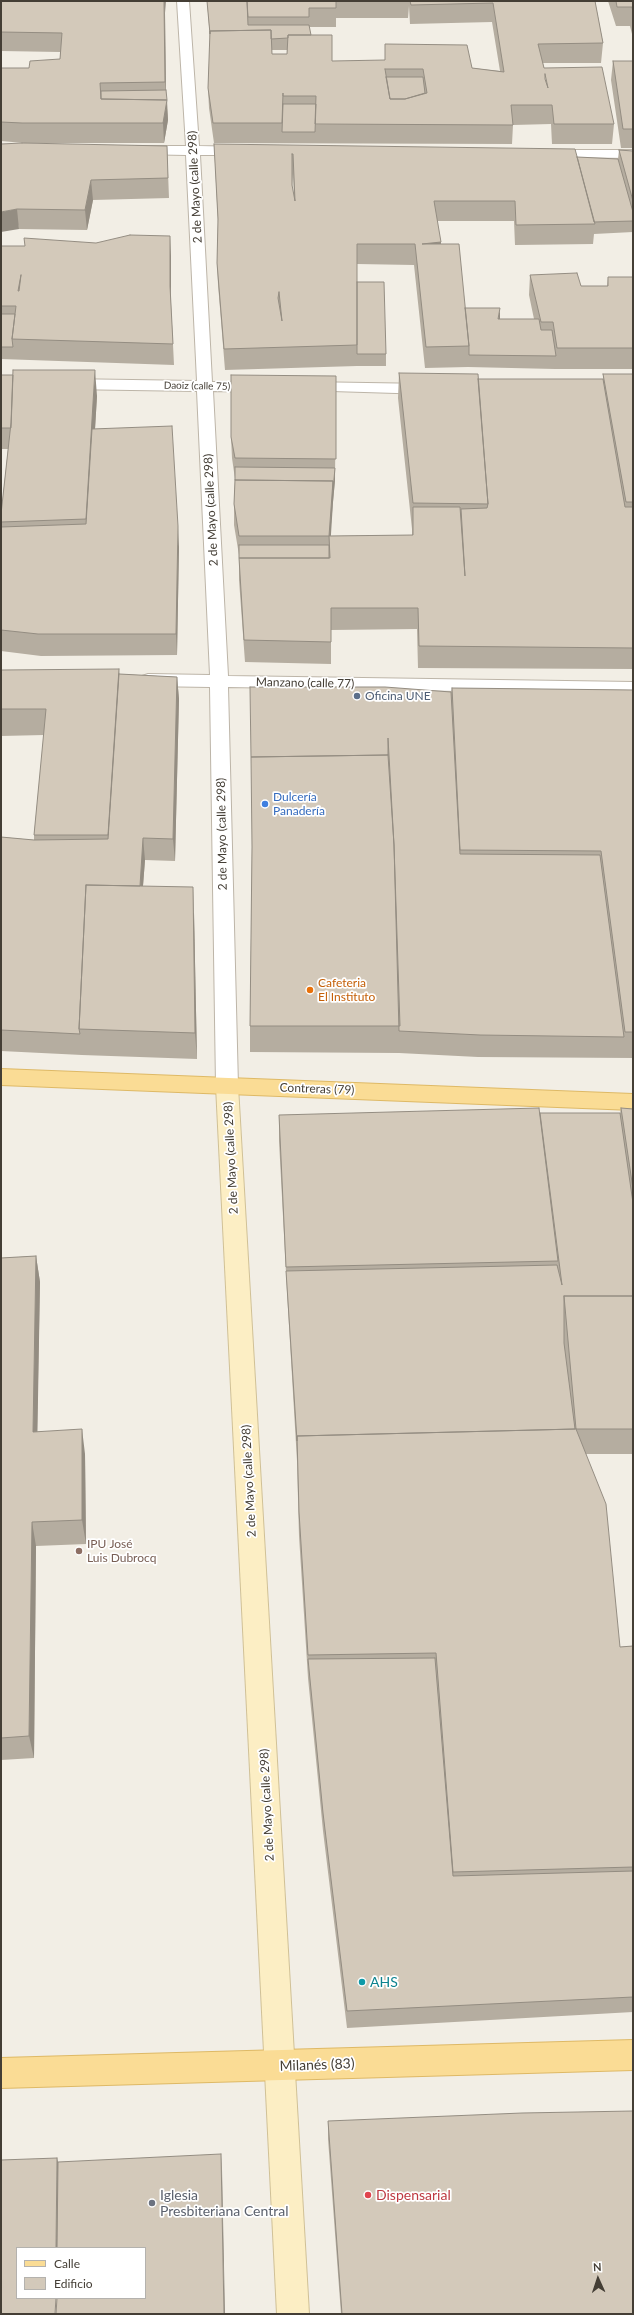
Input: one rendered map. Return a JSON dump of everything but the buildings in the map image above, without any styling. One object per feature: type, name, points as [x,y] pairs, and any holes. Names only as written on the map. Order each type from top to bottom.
[{"type":"main road","name":"Contreras (79)","points":[[1,1077],[633,1102]]},
{"type":"main road","name":"2 de Mayo (calle 298)","points":[[227,1086],[281,2066],[293,2314]]},
{"type":"main road","name":"Milanés (83)","points":[[1,2073],[633,2055]]},
{"type":"street","name":"2 de Mayo (calle 298)","points":[[184,1],[194,151],[219,681],[227,1086]]},
{"type":"street","points":[[124,150],[257,151]]},
{"type":"street","points":[[529,154],[633,154]]},
{"type":"street","name":"Daoiz (calle 75)","points":[[48,383],[444,390]]},
{"type":"street","name":"Manzano (calle 77)","points":[[133,680],[633,688]]},
{"type":"place","name":"Oficina UNE","points":[[357,696]]},
{"type":"place","name":"Dulcería Panadería","points":[[265,804]]},
{"type":"place","name":"Cafeteria El Instituto","points":[[310,990]]},
{"type":"place","name":"IPU José Luis Dubrocq","points":[[79,1551]]},
{"type":"place","name":"AHS","points":[[362,1982]]},
{"type":"place","name":"Dispensarial","points":[[368,2195]]},
{"type":"place","name":"Iglesia Presbiteriana Central","points":[[152,2203]]}]
